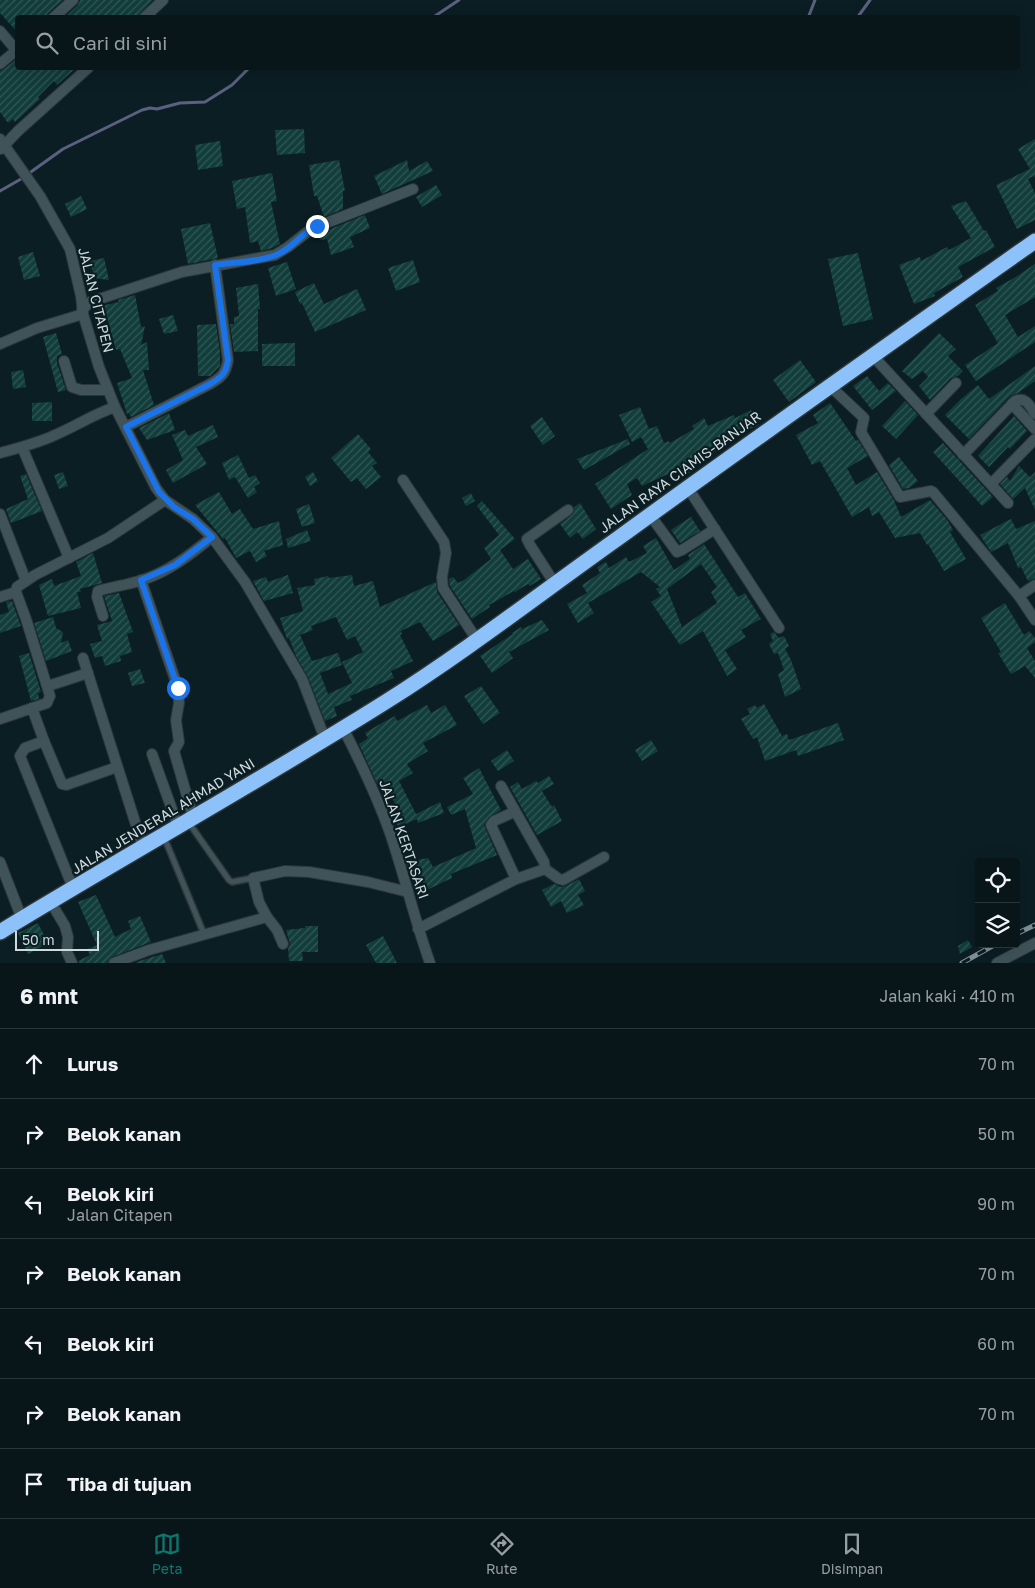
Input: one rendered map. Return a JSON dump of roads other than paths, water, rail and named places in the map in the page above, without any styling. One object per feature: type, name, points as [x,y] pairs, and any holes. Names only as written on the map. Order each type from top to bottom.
[{"type":"highway","name":"JALAN RAYA CIAMIS-BANJAR","points":[[343,728],[395,696],[477,640],[872,356],[1035,242]]},
{"type":"highway","name":"JALAN JENDERAL AHMAD YANI","points":[[0,932],[343,728]]},
{"type":"street","points":[[56,15],[73,0]]},
{"type":"street","points":[[147,15],[163,0]]},
{"type":"street","points":[[0,31],[15,48]]},
{"type":"street","points":[[0,64],[15,52]]},
{"type":"street","points":[[2,145],[86,70]]},
{"type":"street","name":"JALAN CITAPEN","points":[[2,145],[30,180],[70,250],[81,296],[82,312],[92,348],[115,407],[156,488],[165,500],[193,519],[212,537],[245,582],[297,671],[325,739]]},
{"type":"street","points":[[0,344],[82,312],[90,302],[182,272],[275,255],[311,229],[413,189]]},
{"type":"street","points":[[126,427],[221,378],[226,371],[228,360],[215,265]]},
{"type":"street","points":[[872,356],[1008,503]]},
{"type":"street","points":[[64,361],[72,387],[81,390],[108,390]]},
{"type":"street","points":[[926,414],[956,383]]},
{"type":"street","points":[[830,386],[865,418],[862,432],[900,496],[932,491],[1019,596],[1035,620]]},
{"type":"street","points":[[963,455],[1017,400],[1023,399],[1035,414]]},
{"type":"street","points":[[1012,404],[1035,429]]},
{"type":"street","points":[[0,453],[57,434],[87,418],[115,407]]},
{"type":"street","points":[[990,484],[1035,439]]},
{"type":"street","points":[[22,447],[69,558]]},
{"type":"street","points":[[403,480],[444,542],[446,553],[442,577],[443,588],[477,640]]},
{"type":"street","points":[[688,488],[779,628]]},
{"type":"street","points":[[0,718],[47,703],[49,700],[48,686],[16,592],[17,587],[108,538],[165,500]]},
{"type":"street","points":[[555,584],[527,539],[568,510]]},
{"type":"street","points":[[0,514],[26,581]]},
{"type":"street","points":[[650,515],[677,552],[715,529]]},
{"type":"street","points":[[103,616],[97,597],[98,591],[141,580],[175,565],[212,537]]},
{"type":"street","points":[[141,580],[178,688],[179,703],[176,720],[179,742],[174,751],[186,821]]},
{"type":"street","points":[[1019,596],[1035,585]]},
{"type":"street","points":[[0,597],[16,592]]},
{"type":"street","points":[[83,658],[143,847]]},
{"type":"street","points":[[48,686],[88,674]]},
{"type":"street","points":[[32,708],[62,784],[66,785],[117,767]]},
{"type":"street","name":"JALAN KERTASARI","points":[[343,728],[379,804],[430,963]]},
{"type":"street","points":[[44,741],[25,748],[20,756],[73,888]]},
{"type":"street","points":[[152,754],[186,821]]},
{"type":"street","points":[[501,786],[544,862],[545,869],[559,879],[563,880],[604,858]]},
{"type":"street","points":[[514,812],[494,821],[492,825],[516,879]]},
{"type":"street","points":[[0,862],[22,919]]},
{"type":"street","points":[[418,929],[516,879],[545,869]]},
{"type":"street","points":[[283,944],[277,930],[259,902],[253,878],[286,871],[309,872],[368,882],[408,892]]},
{"type":"street","points":[[50,902],[65,926],[68,937],[67,952],[72,963]]},
{"type":"street","points":[[114,963],[133,959],[204,934],[267,917]]},
{"type":"street","points":[[997,963],[1035,943]]},
{"type":"lane","points":[[186,821],[229,880],[232,882],[253,878]]},
{"type":"lane","points":[[163,834],[204,934]]},
{"type":"waterway","points":[[436,15],[459,0]]},
{"type":"waterway","points":[[809,15],[815,0]]},
{"type":"waterway","points":[[859,15],[870,0]]},
{"type":"waterway","points":[[0,191],[21,179],[63,149],[142,110],[157,109],[180,103],[205,102],[232,85],[247,70]]},
{"type":"railway","points":[[1020,932],[1035,925]]},
{"type":"railway","points":[[962,963],[989,948]]}]
